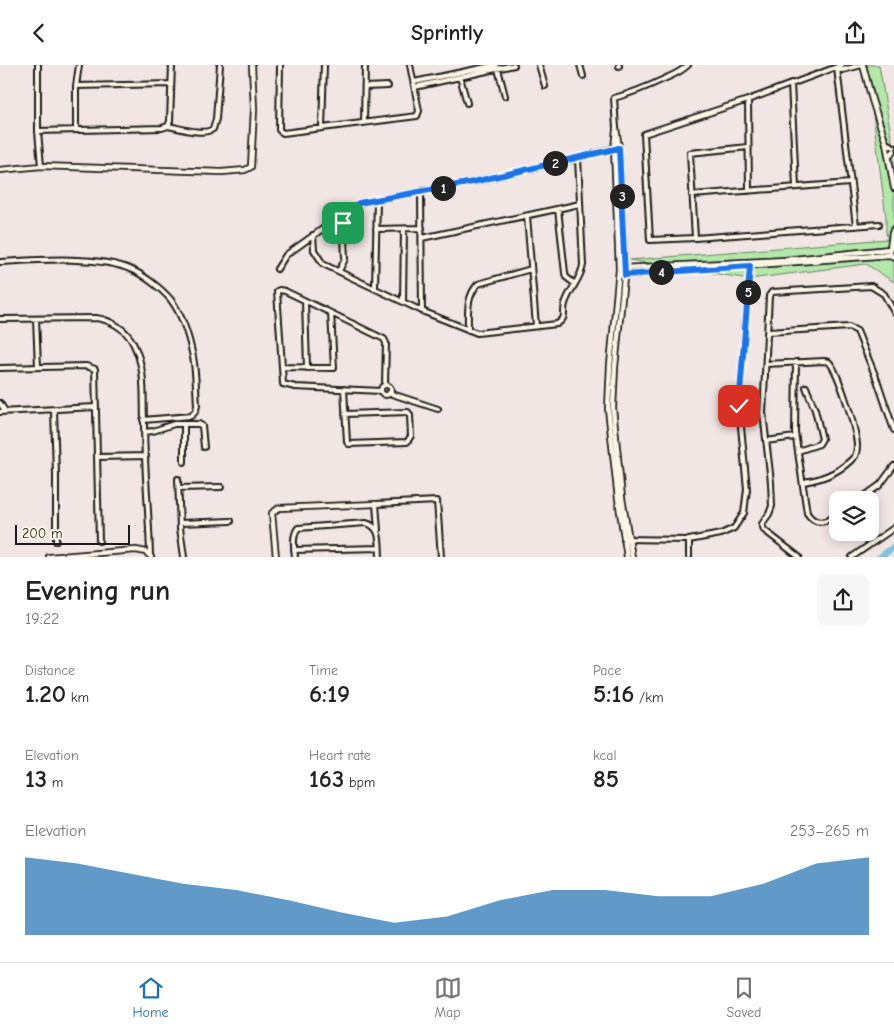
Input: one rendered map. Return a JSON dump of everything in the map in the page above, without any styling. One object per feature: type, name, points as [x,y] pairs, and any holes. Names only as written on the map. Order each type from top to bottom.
[{"type":"street","points":[[38,65],[38,131],[41,166]]},
{"type":"street","points":[[76,130],[76,86],[79,65]]},
{"type":"street","points":[[168,126],[170,121],[172,65]]},
{"type":"street","points":[[38,131],[162,128],[168,126],[209,131],[214,129],[216,119],[220,65]]},
{"type":"street","points":[[0,170],[41,166],[222,172],[245,170],[251,167],[254,109],[252,65]]},
{"type":"street","points":[[280,65],[278,130],[283,133],[417,115],[419,111],[410,65]]},
{"type":"street","points":[[322,128],[324,65]]},
{"type":"street","points":[[364,123],[365,65]]},
{"type":"street","points":[[414,84],[490,67],[514,65]]},
{"type":"street","points":[[539,65],[545,86]]},
{"type":"street","points":[[580,65],[583,75]]},
{"type":"street","points":[[627,557],[613,408],[615,367],[625,275],[614,98],[651,86],[682,71],[688,65]]},
{"type":"street","points":[[842,65],[748,100],[644,134],[650,240],[879,224]]},
{"type":"street","points":[[837,68],[843,70],[863,65],[886,143],[894,188]]},
{"type":"street","points":[[414,84],[460,77],[490,67]]},
{"type":"street","points":[[497,67],[505,96]]},
{"type":"street","points":[[837,68],[856,226]]},
{"type":"street","points":[[460,77],[467,103]]},
{"type":"street","points":[[791,83],[796,187]]},
{"type":"street","points":[[76,86],[171,85]]},
{"type":"street","points":[[365,87],[388,86]]},
{"type":"street","points":[[748,100],[749,191]]},
{"type":"street","points":[[886,143],[894,147]]},
{"type":"street","points":[[695,238],[690,153],[748,147]]},
{"type":"street","points":[[277,269],[286,255],[359,203],[473,182],[617,148]]},
{"type":"street","points":[[617,148],[619,275],[610,365],[608,408],[618,499],[626,539],[632,557]]},
{"type":"street","points":[[889,157],[894,151]]},
{"type":"street","points":[[313,235],[314,250],[323,264],[422,311],[468,330],[477,333],[557,324],[563,320],[566,301],[582,272],[583,265],[578,158]]},
{"type":"street","points":[[692,195],[850,183]]},
{"type":"street","points":[[421,191],[422,311]]},
{"type":"street","points":[[376,288],[377,200]]},
{"type":"street","points":[[422,238],[580,204]]},
{"type":"street","points":[[558,209],[565,273],[566,277],[575,284]]},
{"type":"street","points":[[339,271],[345,259],[343,213]]},
{"type":"street","points":[[527,216],[536,327]]},
{"type":"street","points":[[376,229],[422,228]]},
{"type":"street","points":[[403,301],[404,229]]},
{"type":"street","points":[[891,251],[894,229]]},
{"type":"street","points":[[619,269],[785,260],[891,251]]},
{"type":"street","points":[[619,275],[750,266],[891,251]]},
{"type":"street","points":[[0,262],[70,260],[116,265],[132,270],[161,290],[171,300],[183,322],[194,358],[197,406],[191,416],[144,420]]},
{"type":"street","points":[[626,539],[689,540],[728,532],[734,528],[744,513],[747,489],[739,406],[750,266]]},
{"type":"street","points":[[468,330],[468,304],[470,296],[478,283],[532,269]]},
{"type":"street","points":[[799,557],[764,531],[762,527],[772,506],[763,413],[770,294],[772,292],[871,286],[884,294],[894,312]]},
{"type":"street","points":[[381,391],[382,386],[385,385],[386,343],[384,339],[285,291],[277,291],[283,384],[295,387],[381,391],[384,394],[389,393],[438,409]]},
{"type":"street","points":[[305,301],[306,368]]},
{"type":"street","points":[[282,367],[334,369],[331,313]]},
{"type":"street","points":[[0,319],[96,318],[107,321],[125,332],[129,337],[136,349],[142,369],[145,396],[144,432],[151,556]]},
{"type":"street","points":[[36,319],[38,367]]},
{"type":"street","points":[[768,332],[849,327],[854,329],[877,380],[894,430]]},
{"type":"street","points":[[766,364],[826,361],[832,365],[851,420],[857,446],[855,456],[840,469],[826,477],[804,482]]},
{"type":"street","points":[[796,362],[795,437],[804,482],[806,509],[809,517],[818,523],[829,519]]},
{"type":"street","points":[[0,369],[86,366],[95,369],[99,541]]},
{"type":"street","points":[[385,385],[390,387],[389,393]]},
{"type":"street","points":[[798,451],[819,444],[822,439],[815,410],[806,387]]},
{"type":"street","points":[[344,389],[345,414],[347,442],[349,444],[407,442],[411,436],[410,415],[408,413],[345,414]]},
{"type":"street","points":[[0,403],[2,411],[95,407]]},
{"type":"street","points":[[54,409],[56,541]]},
{"type":"street","points":[[144,432],[174,424],[200,425],[204,447]]},
{"type":"street","points":[[184,424],[184,462]]},
{"type":"street","points":[[766,441],[795,437]]},
{"type":"street","points":[[97,457],[146,457]]},
{"type":"street","points":[[871,491],[880,485],[894,466]]},
{"type":"street","points":[[178,479],[184,557]]},
{"type":"street","points":[[178,488],[221,487]]},
{"type":"street","points":[[276,557],[272,513],[279,508],[437,501],[441,557]]},
{"type":"street","points":[[376,503],[380,557]]},
{"type":"street","points":[[180,523],[232,521]]},
{"type":"street","points":[[295,557],[295,532],[298,528],[304,526],[366,523],[373,525],[378,530]]},
{"type":"street","points":[[852,557],[894,528]]},
{"type":"street","points":[[689,540],[690,557]]},
{"type":"street","points":[[294,551],[379,548]]},
{"type":"street","points":[[49,557],[136,550],[146,552],[151,556]]},
{"type":"green space","points":[[867,65],[879,65],[894,153],[894,282],[866,264],[749,279],[630,260],[888,239]]},
{"type":"waterway","points":[[880,557],[894,547]]},
{"type":"route","points":[[343,223],[343,213],[359,203],[473,182],[619,148],[625,275],[750,266],[742,388],[739,406]]}]
